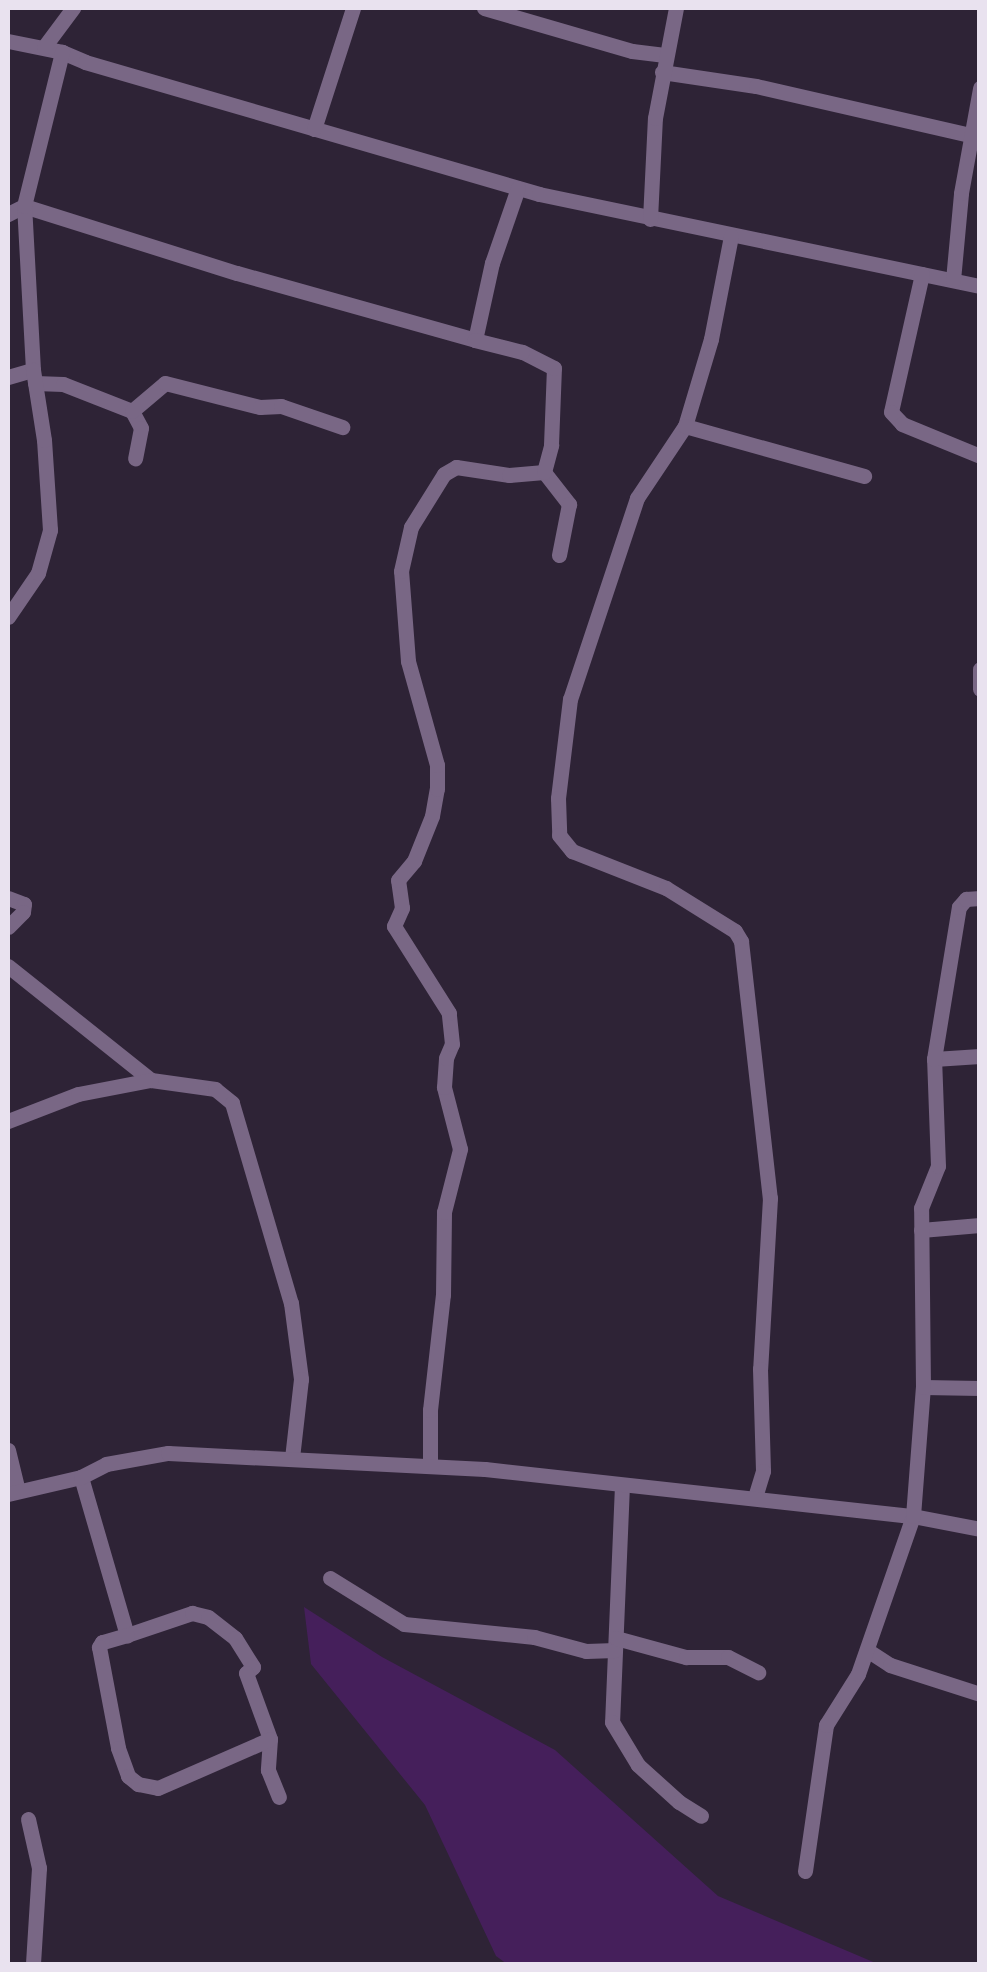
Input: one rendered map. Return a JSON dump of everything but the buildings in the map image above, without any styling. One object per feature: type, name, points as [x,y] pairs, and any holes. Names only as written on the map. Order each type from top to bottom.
[{"type":"street","points":[[44,47],[73,8]]},
{"type":"street","points":[[314,129],[353,8]]},
{"type":"street","points":[[484,8],[632,51],[665,55]]},
{"type":"street","points":[[650,219],[662,72],[676,8]]},
{"type":"street","points":[[8,41],[62,52],[518,188],[980,286]]},
{"type":"street","points":[[8,617],[38,574],[50,530],[44,440],[34,377],[24,206],[62,52]]},
{"type":"street","points":[[662,72],[756,86],[970,135]]},
{"type":"street","points":[[954,280],[970,135],[980,88]]},
{"type":"street","points":[[476,340],[492,264],[518,188]]},
{"type":"street","points":[[8,214],[24,206],[237,274],[522,352],[554,368],[551,445],[544,472]]},
{"type":"street","points":[[732,236],[710,339],[685,426],[637,498],[570,699],[558,798],[560,836],[572,850],[666,888],[735,931],[741,941],[770,1198],[760,1369],[763,1471],[756,1498]]},
{"type":"street","points":[[922,274],[891,412],[902,424],[980,456]]},
{"type":"street","points":[[8,377],[34,377],[63,384],[132,411],[141,428],[136,458]]},
{"type":"street","points":[[132,411],[165,383],[210,398],[260,407],[281,406],[312,420],[342,427]]},
{"type":"street","points":[[685,426],[864,476]]},
{"type":"street","points":[[430,1465],[430,1410],[442,1295],[444,1212],[460,1149],[444,1087],[446,1058],[452,1044],[449,1013],[394,926],[402,908],[398,880],[414,860],[432,816],[437,789],[437,765],[408,661],[401,571],[411,527],[444,474],[456,467],[508,474],[544,472]]},
{"type":"street","points":[[544,472],[569,504],[559,555]]},
{"type":"street","points":[[980,669],[980,690]]},
{"type":"street","points":[[8,898],[24,904],[23,912],[8,926]]},
{"type":"street","points":[[804,1871],[823,1765],[824,1732],[867,1650],[913,1516],[924,1387],[922,1208],[938,1166],[934,1059],[959,907],[966,899],[980,898]]},
{"type":"street","points":[[8,966],[152,1080]]},
{"type":"street","points":[[934,1059],[980,1056]]},
{"type":"street","points":[[8,1121],[78,1094],[152,1080],[215,1089],[232,1103],[291,1303],[300,1379],[292,1458]]},
{"type":"street","points":[[921,1230],[980,1225]]},
{"type":"street","points":[[924,1387],[980,1388]]},
{"type":"street","points":[[8,1450],[13,1492],[81,1477],[106,1464],[168,1454],[292,1458],[430,1465],[756,1498],[913,1516],[980,1529]]},
{"type":"street","points":[[81,1477],[127,1635]]},
{"type":"street","points":[[622,1485],[614,1730],[638,1765],[701,1816]]},
{"type":"street","points":[[330,1578],[404,1624],[534,1637],[586,1651],[616,1644],[686,1657],[728,1657],[758,1672]]},
{"type":"street","points":[[270,1738],[158,1788],[138,1784],[128,1776],[118,1748],[99,1647],[102,1642],[176,1615],[208,1617],[235,1638],[253,1667],[246,1674],[270,1738],[268,1770],[279,1797]]},
{"type":"street","points":[[867,1650],[890,1665],[980,1694]]},
{"type":"street","points":[[28,1819],[39,1868],[33,1964]]},
{"type":"shaded area","points":[[304,1607],[382,1657],[555,1750],[718,1896],[878,1964],[507,1964],[496,1956],[425,1805],[311,1664]]}]
